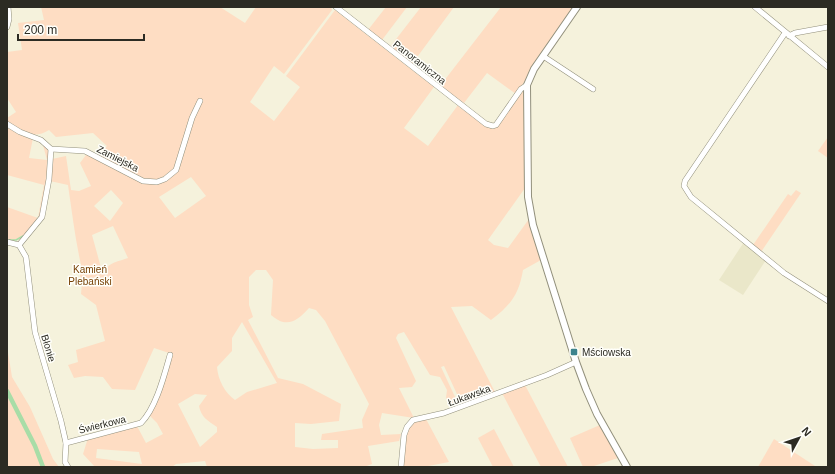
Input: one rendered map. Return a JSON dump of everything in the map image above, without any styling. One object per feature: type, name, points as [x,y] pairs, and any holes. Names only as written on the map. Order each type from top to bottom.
[{"type":"street","points":[[7,27],[9,19],[8,7]]},
{"type":"street","name":"Panoramiczna","points":[[336,7],[486,124],[493,126],[496,124],[521,89],[527,85]]},
{"type":"street","points":[[576,7],[530,75],[527,85],[528,189],[530,212],[576,362],[597,414],[627,467]]},
{"type":"street","points":[[755,7],[787,35],[828,67]]},
{"type":"street","points":[[828,27],[787,35],[685,181],[684,186],[691,197],[779,268],[828,301]]},
{"type":"street","points":[[543,56],[593,89]]},
{"type":"street","name":"Zamiejska","points":[[51,149],[85,151],[144,181],[157,182],[165,179],[176,170],[192,118],[200,101]]},
{"type":"street","points":[[7,124],[20,132],[41,140],[51,149],[49,179],[42,217],[19,245],[7,242]]},
{"type":"street","name":"Błonie","points":[[19,245],[26,257],[35,332],[61,421],[66,443],[65,458],[68,467]]},
{"type":"street","name":"Świerkowa","points":[[66,443],[140,423],[147,414],[160,386],[170,355]]},
{"type":"street","name":"Łukawska","points":[[401,467],[404,435],[407,427],[413,420],[444,413],[547,375],[576,362]]},
{"type":"shaded area","points":[[744,242],[766,260],[743,295],[719,280]]},
{"type":"green space","name":"Kamień Plebański","points":[[41,7],[220,7],[245,23],[256,7],[331,7],[332,10],[284,74],[274,66],[250,102],[274,121],[300,87],[286,76],[335,10],[434,87],[404,128],[428,146],[458,105],[460,108],[494,129],[519,94],[524,91],[525,188],[488,240],[494,245],[508,248],[529,219],[541,260],[523,270],[519,286],[513,298],[504,309],[491,320],[472,306],[451,307],[495,392],[462,405],[444,366],[441,367],[456,399],[454,406],[450,405],[446,398],[447,390],[440,377],[430,375],[404,332],[398,334],[396,338],[416,381],[412,387],[399,388],[414,418],[382,413],[379,425],[381,435],[401,434],[399,441],[368,446],[372,464],[364,467],[207,467],[205,461],[176,464],[172,467],[95,467],[83,454],[88,438],[137,426],[146,443],[163,434],[157,423],[149,415],[169,353],[154,348],[135,390],[112,389],[103,377],[85,376],[74,378],[68,365],[78,362],[76,350],[105,341],[96,305],[81,294],[82,282],[78,269],[81,265],[68,185],[50,181],[52,159],[66,156],[71,190],[79,191],[91,186],[80,163],[86,155],[98,155],[107,146],[93,133],[56,137],[49,130],[38,134],[28,134],[22,132],[7,122],[7,118],[16,112],[7,98],[7,52],[22,50],[18,23],[44,20]],"holes":[[[191,177],[206,196],[175,218],[159,197]],[[111,190],[123,203],[110,221],[94,206]],[[113,226],[128,258],[110,265],[105,270],[103,275],[92,235]],[[256,270],[266,270],[273,280],[271,315],[282,322],[292,322],[300,317],[309,308],[316,310],[325,321],[369,404],[362,420],[363,428],[322,434],[321,440],[338,440],[338,448],[313,449],[295,447],[295,423],[311,424],[339,421],[341,404],[303,384],[278,378],[248,320],[253,317],[249,305],[249,277]],[[242,322],[277,383],[247,392],[235,400],[228,394],[223,386],[217,367],[232,351],[232,338]],[[195,394],[207,395],[199,406],[200,410],[205,418],[217,427],[217,432],[200,447],[178,404]],[[97,449],[139,452],[142,464],[96,458]]]},
{"type":"green space","points":[[386,7],[407,7],[382,40],[368,30]]},
{"type":"green space","points":[[421,7],[454,7],[412,64],[390,47]]},
{"type":"green space","points":[[501,7],[575,7],[516,94],[487,73],[464,103],[440,86]]},
{"type":"green space","points":[[7,125],[33,138],[29,158],[47,160],[43,145],[48,148],[49,152],[48,174],[40,217],[21,239],[14,241],[7,240],[7,207],[38,218],[44,185],[7,175]]},
{"type":"green space","points":[[828,137],[828,158],[818,151]]},
{"type":"green space","points":[[796,190],[801,193],[761,252],[753,245],[788,194],[791,196]]},
{"type":"green space","points":[[7,346],[12,377],[30,407],[53,459],[59,467],[7,467]]},
{"type":"green space","points":[[525,385],[568,467],[541,467],[502,393]]},
{"type":"green space","points":[[426,419],[449,462],[423,467],[403,467],[405,437],[409,427],[417,421]]},
{"type":"green space","points":[[600,425],[618,458],[591,467],[583,467],[570,438]]},
{"type":"green space","points":[[494,429],[514,467],[493,467],[478,438]]},
{"type":"green space","points":[[774,439],[815,466],[758,467]]},
{"type":"waterway","points":[[9,240],[16,240],[23,236]]},
{"type":"waterway","points":[[7,391],[35,446],[43,467]]},
{"type":"place","name":"Mściowska","points":[[574,352]]}]
